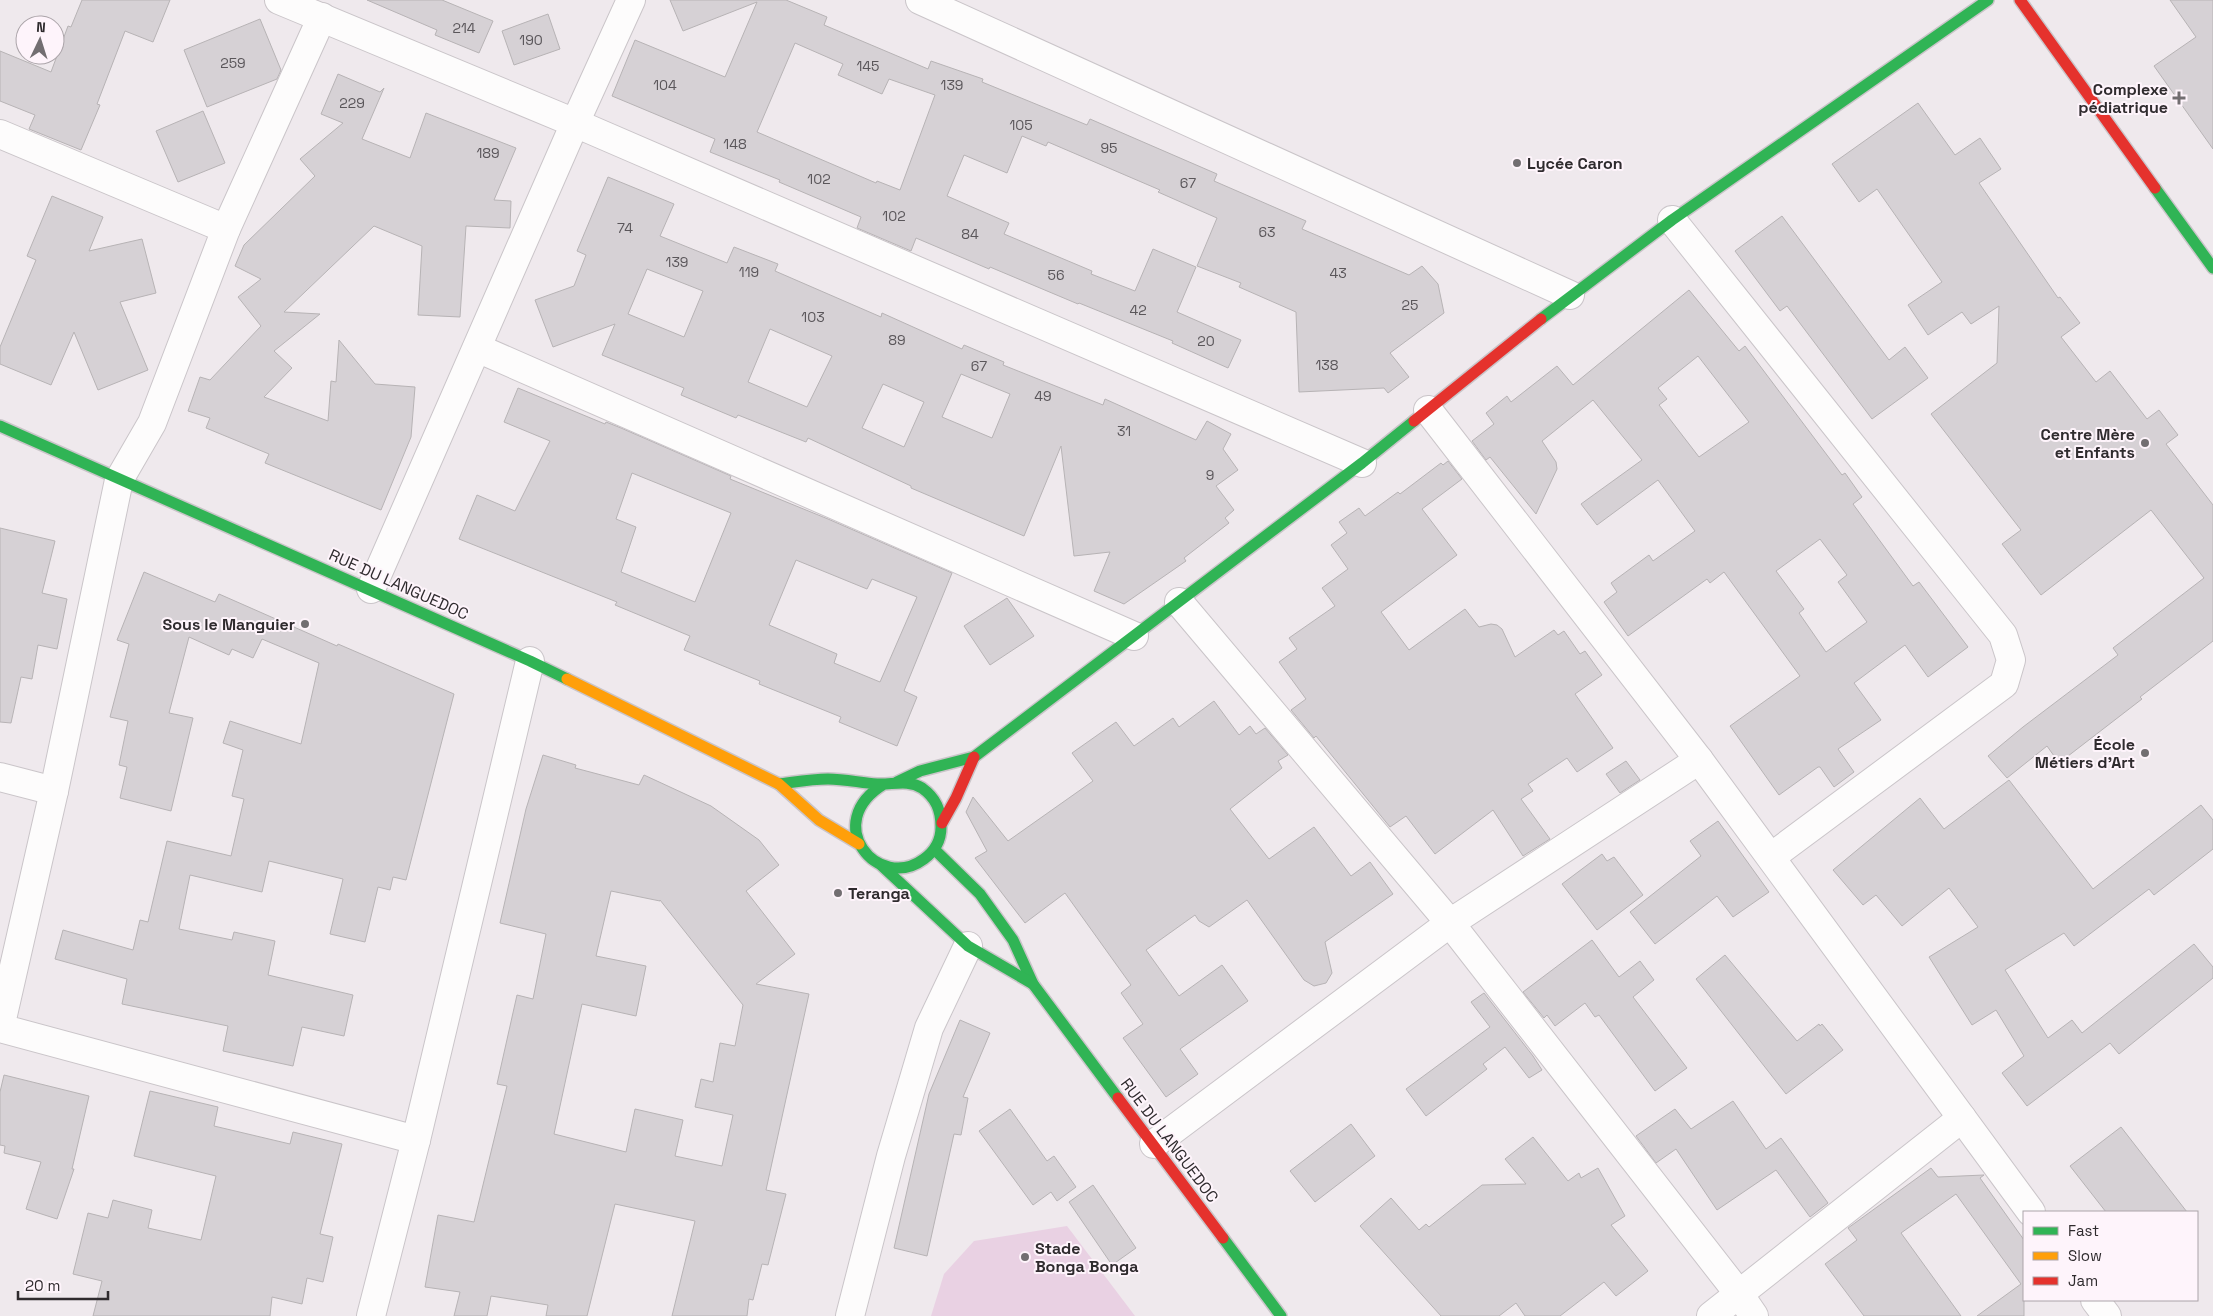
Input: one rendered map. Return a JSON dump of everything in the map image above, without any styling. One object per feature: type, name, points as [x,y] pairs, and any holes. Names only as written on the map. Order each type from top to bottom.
[{"type":"main road","points":[[897,782],[920,771],[974,758],[1362,463],[1570,295],[1672,220],[1988,0]]},
{"type":"main road","points":[[2020,0],[2213,268]]},
{"type":"main road","name":"RUE DU LANGUEDOC","points":[[0,426],[530,661],[779,784],[823,823],[859,844]]},
{"type":"main road","points":[[942,823],[956,798],[974,758]]},
{"type":"main road","points":[[779,784],[833,778],[884,784],[910,783],[922,789],[933,798],[940,809],[941,837],[935,850],[924,861],[910,867],[895,869],[881,865]]},
{"type":"main road","points":[[884,784],[871,791],[862,802],[856,816],[855,830],[859,844],[868,857],[881,865],[968,946],[1033,984]]},
{"type":"main road","points":[[935,850],[980,894],[1013,940],[1033,984]]},
{"type":"main road","name":"RUE DU LANGUEDOC","points":[[1033,984],[1281,1316]]},
{"type":"street","points":[[279,0],[575,122],[1362,463]]},
{"type":"street","points":[[371,589],[575,122],[631,0]]},
{"type":"street","points":[[920,0],[1570,295]]},
{"type":"street","points":[[322,18],[226,229],[152,423],[120,480],[54,791],[0,1028],[416,1140]]},
{"type":"street","points":[[0,134],[226,229]]},
{"type":"street","points":[[1672,220],[2003,635],[2011,660],[2004,684],[1771,857]]},
{"type":"street","points":[[477,348],[1134,636]]},
{"type":"street","points":[[1428,410],[1699,760],[2030,1211]]},
{"type":"street","points":[[1179,602],[1450,923],[1746,1305]]},
{"type":"street","points":[[370,1316],[416,1140],[530,661]]},
{"type":"street","points":[[1154,1144],[1450,923],[1699,760]]},
{"type":"street","points":[[0,778],[54,791]]},
{"type":"street","points":[[850,1316],[891,1156],[929,1028],[968,946]]},
{"type":"street","points":[[1711,1316],[1746,1305],[1962,1118]]},
{"type":"street","points":[[2096,1301],[2107,1316]]},
{"type":"shaded area","name":"Stade Bonga Bonga","points":[[1067,1226],[1135,1316],[931,1316],[944,1274],[974,1241]]},
{"type":"building","points":[[82,0],[170,0],[153,42],[125,31],[97,104],[100,105],[81,150],[29,129],[35,115],[0,101],[0,51],[15,57],[15,65],[34,65],[51,72],[54,65],[65,65],[65,34],[68,26],[71,27]]},
{"type":"building","points":[[367,0],[442,0],[493,21],[479,53],[435,35],[437,30]]},
{"type":"building","points":[[670,0],[786,0],[827,17],[824,25],[928,69],[931,61],[983,79],[982,82],[1087,125],[1090,119],[1217,174],[1214,181],[1306,221],[1302,229],[1409,275],[1422,266],[1438,284],[1444,313],[1390,353],[1409,377],[1388,393],[1384,388],[1299,392],[1296,312],[1239,287],[1241,283],[1197,266],[1217,218],[1158,192],[1160,190],[1048,142],[1046,146],[1022,136],[1007,173],[964,155],[947,196],[1009,223],[1004,234],[1092,271],[1091,274],[1135,291],[1153,249],[1196,267],[1177,312],[1241,340],[1228,368],[1172,343],[1173,341],[990,267],[989,269],[916,238],[911,251],[857,228],[861,217],[779,182],[780,180],[710,152],[715,139],[612,96],[635,40],[725,77],[757,2],[683,31]],"holes":[[[795,43],[843,64],[838,75],[882,94],[889,79],[935,95],[900,190],[877,181],[876,183],[757,132]]]},
{"type":"building","points":[[2170,0],[2213,0],[2213,149],[2154,66],[2196,37]]},
{"type":"building","points":[[548,14],[560,49],[514,65],[502,31]]},
{"type":"building","points":[[260,19],[281,70],[277,79],[207,107],[184,50]]},
{"type":"building","points":[[338,74],[380,92],[384,88],[362,139],[410,158],[426,113],[516,148],[494,200],[511,201],[510,228],[466,226],[460,317],[418,315],[422,246],[374,226],[284,312],[320,314],[274,351],[292,368],[264,397],[328,421],[331,381],[336,382],[339,340],[375,384],[415,387],[411,437],[381,510],[265,463],[269,454],[206,428],[210,418],[188,411],[200,377],[210,380],[261,326],[238,297],[261,279],[235,266],[244,245],[315,176],[300,159],[343,123],[321,114]]},
{"type":"building","points":[[1918,103],[1955,155],[1980,138],[2001,169],[1979,183],[2058,298],[2060,297],[2080,323],[2061,337],[2096,382],[2110,371],[2147,419],[2159,410],[2178,435],[2166,444],[2213,505],[2213,641],[2059,763],[2047,746],[2007,778],[1988,756],[2118,655],[2113,648],[2204,578],[2151,510],[2041,595],[2002,544],[2021,530],[1931,414],[1997,363],[1999,306],[1971,324],[1962,312],[1928,335],[1908,305],[1942,282],[1877,189],[1859,202],[1832,164]]},
{"type":"building","points":[[203,111],[225,163],[178,182],[156,131]]},
{"type":"building","points":[[608,177],[674,204],[660,236],[727,263],[734,247],[778,264],[775,271],[881,317],[882,313],[962,349],[964,345],[1004,362],[1003,365],[1103,405],[1105,399],[1196,440],[1207,421],[1231,434],[1223,449],[1238,470],[1216,486],[1234,510],[1225,518],[1229,523],[1184,558],[1186,561],[1124,604],[1094,591],[1110,552],[1074,556],[1061,446],[1024,536],[911,488],[911,486],[808,438],[806,442],[738,415],[736,418],[681,395],[684,388],[602,355],[615,324],[553,347],[535,300],[574,286],[586,255],[577,251]],"holes":[[[647,269],[703,291],[684,337],[628,314]],[[770,329],[832,356],[807,407],[748,382]],[[961,374],[1010,394],[992,438],[942,417]],[[883,384],[924,402],[904,447],[862,428]]]},
{"type":"building","points":[[52,196],[103,217],[89,251],[142,239],[156,293],[120,302],[148,370],[98,390],[74,332],[51,385],[0,364],[0,347],[36,260],[27,256]]},
{"type":"building","points":[[1782,216],[1889,360],[1905,347],[1928,378],[1872,419],[1787,306],[1780,311],[1735,251]]},
{"type":"building","points":[[1689,290],[1739,351],[1745,346],[1842,475],[1845,473],[1862,497],[1853,504],[1913,586],[1919,582],[1968,647],[1928,677],[1905,645],[1854,683],[1881,720],[1838,749],[1854,772],[1834,787],[1820,767],[1818,767],[1779,795],[1730,726],[1800,676],[1724,572],[1710,583],[1707,579],[1628,636],[1604,602],[1617,592],[1611,583],[1649,555],[1653,561],[1695,531],[1658,480],[1597,525],[1581,504],[1642,460],[1593,400],[1542,441],[1556,462],[1557,469],[1536,514],[1490,457],[1486,460],[1472,441],[1494,424],[1486,413],[1507,396],[1511,402],[1557,366],[1573,385]],"holes":[[[1698,356],[1749,422],[1699,457],[1659,405],[1667,399],[1658,388]],[[1820,539],[1847,575],[1838,582],[1867,622],[1826,652],[1799,613],[1804,609],[1776,571]]]},
{"type":"building","points":[[518,388],[605,424],[606,422],[621,428],[731,476],[730,479],[952,573],[904,691],[917,697],[897,746],[839,722],[841,717],[759,684],[760,681],[684,650],[690,636],[615,605],[617,602],[459,539],[477,495],[515,511],[550,441],[504,422]],"holes":[[[632,473],[731,513],[695,602],[621,572],[636,527],[616,519]],[[796,560],[867,589],[872,579],[917,597],[880,682],[834,663],[837,654],[769,625]]]},
{"type":"building","points":[[1448,461],[1462,479],[1422,509],[1457,555],[1381,612],[1409,650],[1465,609],[1479,627],[1491,624],[1497,625],[1502,629],[1515,657],[1554,630],[1558,635],[1564,631],[1580,654],[1585,651],[1602,675],[1575,694],[1613,748],[1577,772],[1567,758],[1528,784],[1533,791],[1521,799],[1550,839],[1523,856],[1493,810],[1435,854],[1406,816],[1390,827],[1316,736],[1314,738],[1291,710],[1306,699],[1279,662],[1297,649],[1289,638],[1335,606],[1322,588],[1348,569],[1331,545],[1347,533],[1339,522],[1359,508],[1365,516],[1398,492],[1400,494],[1441,463],[1443,465]]},
{"type":"building","points":[[0,528],[55,541],[42,593],[67,599],[57,649],[38,645],[32,679],[21,677],[11,723],[0,722]]},
{"type":"building","points":[[144,572],[215,602],[219,594],[337,646],[338,644],[454,694],[406,880],[393,877],[390,890],[378,887],[365,942],[330,934],[343,879],[269,861],[262,892],[190,875],[179,929],[232,940],[234,932],[275,941],[268,975],[353,995],[344,1036],[302,1027],[293,1066],[223,1051],[228,1026],[122,1004],[127,979],[55,959],[63,930],[133,950],[140,920],[148,922],[167,841],[231,856],[244,799],[232,796],[243,750],[223,743],[230,721],[301,744],[319,663],[262,639],[253,658],[232,649],[229,655],[189,637],[169,713],[193,718],[171,811],[120,798],[127,767],[119,765],[128,721],[110,717],[129,644],[117,640]]},
{"type":"building","points":[[1007,598],[1034,636],[990,665],[964,626]]},
{"type":"building","points":[[1214,701],[1239,735],[1250,726],[1256,734],[1265,728],[1288,755],[1278,761],[1282,768],[1230,809],[1269,859],[1314,827],[1351,876],[1370,862],[1393,894],[1325,942],[1332,973],[1326,983],[1314,986],[1304,980],[1247,900],[1209,927],[1199,921],[1195,915],[1146,950],[1179,996],[1222,965],[1248,1001],[1180,1049],[1198,1074],[1166,1097],[1123,1038],[1143,1024],[1121,993],[1131,985],[1065,893],[1025,923],[975,858],[987,851],[966,812],[973,797],[1008,841],[1093,781],[1072,753],[1116,722],[1134,746],[1173,718],[1179,727]]},
{"type":"building","points":[[543,755],[576,765],[575,768],[639,785],[644,775],[711,806],[759,840],[779,865],[746,891],[795,954],[756,984],[809,994],[766,1190],[786,1194],[768,1265],[762,1264],[753,1300],[749,1299],[747,1316],[672,1316],[695,1221],[615,1204],[587,1316],[546,1316],[548,1305],[491,1296],[487,1316],[454,1316],[460,1292],[425,1287],[438,1215],[474,1222],[507,1086],[497,1084],[517,995],[533,999],[546,934],[500,923],[526,809]],"holes":[[[611,891],[660,901],[743,1005],[735,1046],[720,1043],[713,1082],[701,1079],[695,1107],[733,1115],[722,1166],[675,1156],[683,1120],[635,1109],[626,1152],[554,1134],[582,1004],[636,1016],[646,966],[596,956]]]},
{"type":"building","points":[[1626,761],[1640,780],[1620,793],[1606,774]]},
{"type":"building","points":[[2009,780],[2093,889],[2201,805],[2213,820],[2213,849],[2154,895],[2149,889],[2074,946],[2064,933],[2005,970],[2048,1038],[2072,1020],[2082,1033],[2194,944],[2213,967],[2213,978],[2119,1054],[2110,1043],[2027,1106],[2002,1073],[2024,1056],[1996,1010],[1972,1025],[1929,957],[1978,927],[1949,888],[1902,926],[1876,895],[1863,905],[1833,870],[1920,798],[1944,829]]},
{"type":"building","points":[[1718,821],[1769,892],[1733,917],[1717,896],[1655,944],[1630,912],[1701,856],[1690,841]]},
{"type":"building","points":[[1602,854],[1607,861],[1614,857],[1643,895],[1597,930],[1562,884]]},
{"type":"building","points":[[1592,940],[1619,977],[1640,961],[1654,980],[1633,997],[1687,1068],[1655,1091],[1599,1015],[1595,1017],[1585,1003],[1555,1026],[1547,1015],[1544,1018],[1523,992]]},
{"type":"building","points":[[1725,955],[1797,1041],[1819,1024],[1820,1026],[1822,1024],[1843,1050],[1786,1094],[1696,979]]},
{"type":"building","points":[[1484,993],[1542,1070],[1529,1078],[1505,1047],[1483,1064],[1487,1069],[1426,1116],[1406,1089],[1490,1027],[1471,1002]]},
{"type":"building","points":[[960,1020],[990,1033],[963,1097],[968,1098],[961,1135],[954,1134],[927,1256],[894,1248],[929,1094]]},
{"type":"building","points":[[4,1075],[89,1096],[72,1169],[74,1169],[57,1219],[26,1209],[41,1162],[4,1153],[5,1146],[0,1145],[0,1092]]},
{"type":"building","points":[[150,1091],[218,1107],[214,1126],[290,1144],[293,1132],[342,1144],[320,1234],[333,1237],[323,1282],[307,1278],[302,1304],[272,1297],[270,1316],[93,1316],[102,1281],[73,1274],[88,1213],[108,1218],[113,1200],[152,1210],[148,1228],[201,1240],[216,1176],[134,1156]]},
{"type":"building","points":[[1733,1101],[1766,1149],[1781,1138],[1828,1203],[1810,1217],[1776,1170],[1717,1210],[1676,1149],[1656,1163],[1636,1136],[1675,1109],[1691,1129]]},
{"type":"building","points":[[1010,1109],[1047,1161],[1054,1156],[1076,1187],[1057,1201],[1051,1192],[1033,1205],[979,1131]]},
{"type":"building","points":[[1351,1124],[1375,1156],[1315,1202],[1290,1171]]},
{"type":"building","points":[[2121,1127],[2186,1211],[2105,1211],[2070,1166]]},
{"type":"building","points":[[1533,1137],[1568,1181],[1579,1173],[1581,1178],[1598,1168],[1625,1216],[1611,1225],[1648,1271],[1616,1296],[1604,1282],[1560,1316],[1525,1316],[1516,1303],[1499,1316],[1441,1316],[1360,1226],[1391,1198],[1419,1230],[1426,1224],[1429,1227],[1482,1185],[1526,1184],[1505,1159]]},
{"type":"building","points":[[1931,1168],[1938,1177],[1984,1175],[1980,1178],[2023,1239],[2024,1316],[1977,1316],[2021,1284],[1956,1194],[1901,1233],[1961,1316],[1864,1316],[1825,1264],[1857,1240],[1848,1228]]},
{"type":"building","points":[[1093,1185],[1136,1248],[1112,1265],[1069,1202]]},
{"type":"traffic: fast","points":[[1541,319],[1672,220],[1988,0]]},
{"type":"traffic: fast","points":[[2155,188],[2213,268]]},
{"type":"traffic: fast","points":[[897,782],[920,771],[974,757],[1362,463],[1414,421]]},
{"type":"traffic: fast","points":[[0,426],[567,679]]},
{"type":"traffic: fast","points":[[779,784],[834,779],[877,784],[906,783],[922,788],[931,796],[939,810],[941,821],[940,837],[937,845],[928,856],[906,867],[889,867],[874,860],[863,849],[856,834],[857,817],[865,800],[884,784]]},
{"type":"traffic: fast","points":[[935,850],[980,894],[1013,940],[1033,984],[1118,1098]]},
{"type":"traffic: fast","points":[[881,865],[968,946],[1033,984]]},
{"type":"traffic: fast","points":[[1223,1238],[1281,1316]]},
{"type":"traffic: slow","points":[[567,679],[779,784],[819,820],[859,844]]},
{"type":"traffic: jam","points":[[2020,0],[2155,188]]},
{"type":"traffic: jam","points":[[1414,421],[1541,319]]},
{"type":"traffic: jam","points":[[942,823],[956,798],[974,757]]},
{"type":"traffic: jam","points":[[1118,1098],[1223,1238]]},
{"type":"place","name":"Complexe pédiatrique","points":[[2179,98]]},
{"type":"place","name":"Lycée Caron","points":[[1517,163]]},
{"type":"place","name":"Centre Mère et Enfants","points":[[2145,443]]},
{"type":"place","name":"Sous le Manguier","points":[[305,624]]},
{"type":"place","name":"École Métiers d'Art","points":[[2145,753]]},
{"type":"place","name":"Teranga","points":[[838,893]]},
{"type":"place","name":"Stade Bonga Bonga","points":[[1025,1257]]}]
